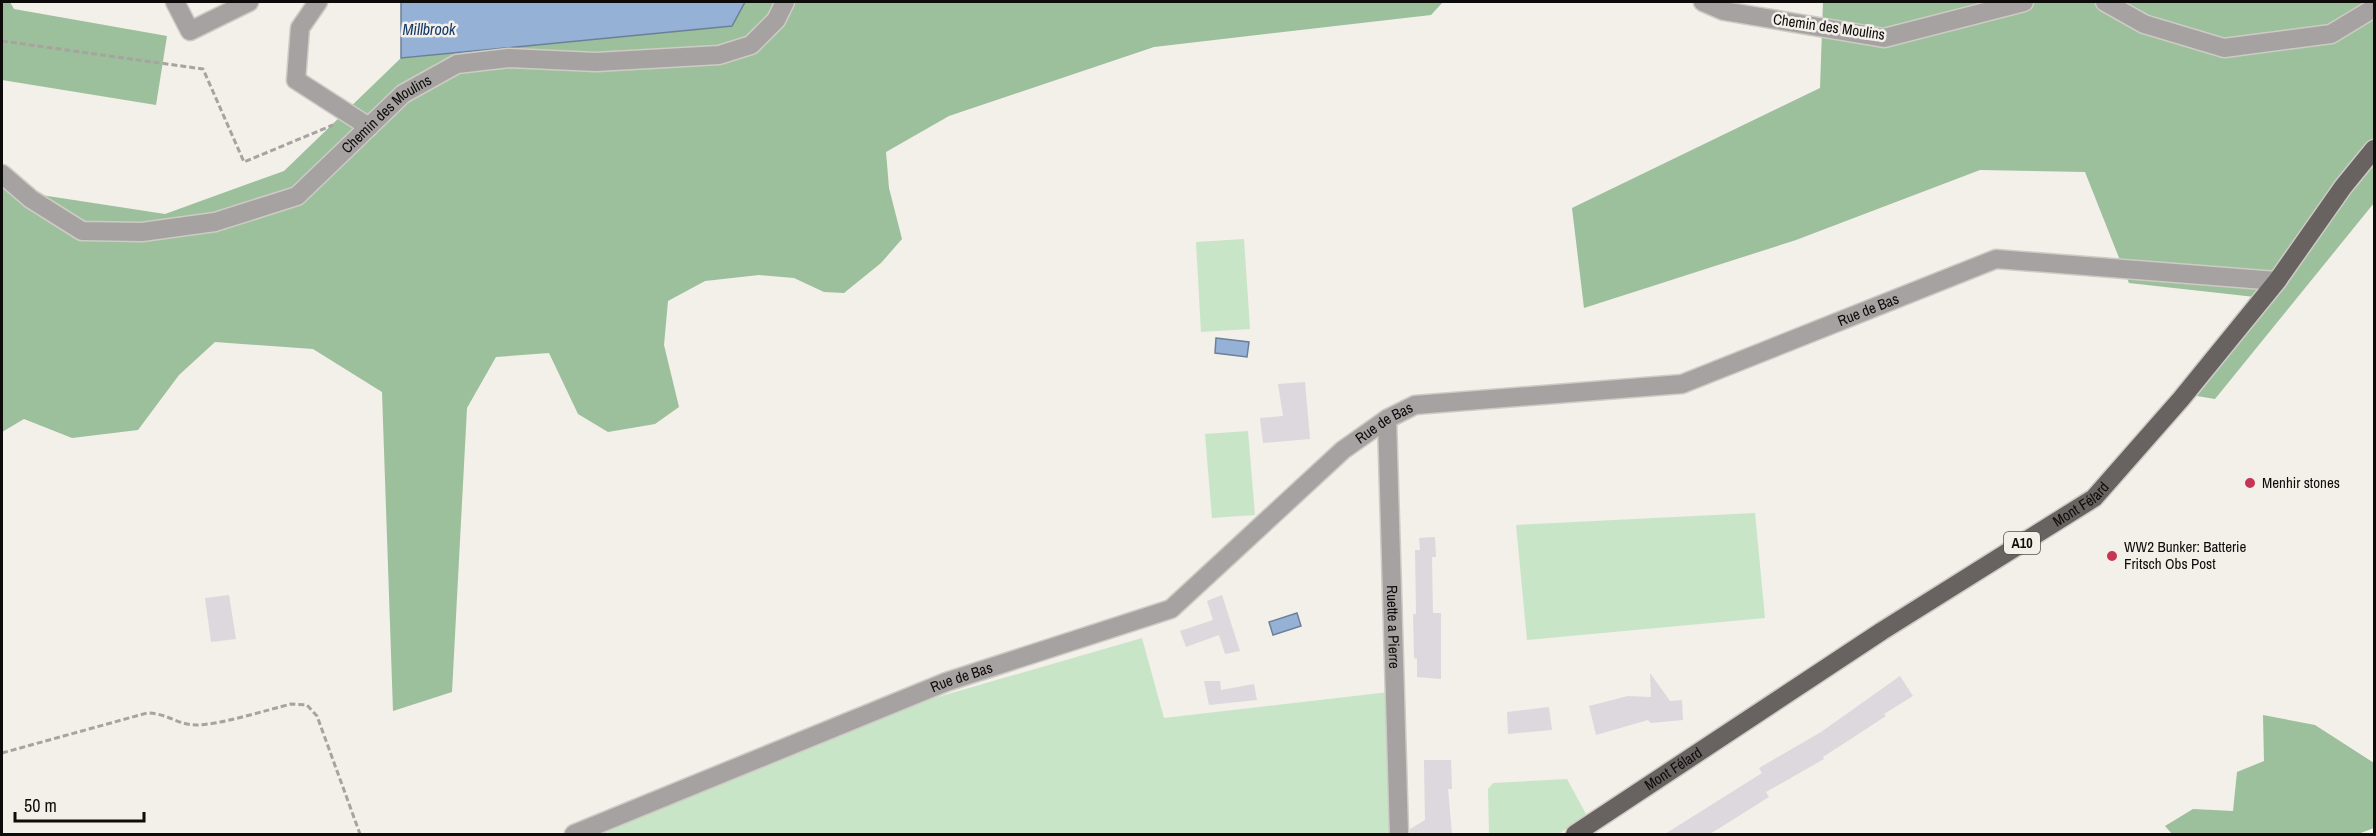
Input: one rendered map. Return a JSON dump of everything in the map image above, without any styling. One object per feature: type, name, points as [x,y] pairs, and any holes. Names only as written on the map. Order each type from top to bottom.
[{"type":"main road","name":"Mont Félard","points":[[1575,834],[1882,631],[2094,498],[2181,399],[2277,281],[2343,187],[2374,149]]},
{"type":"street","points":[[176,2],[190,31],[249,2]]},
{"type":"street","points":[[318,2],[300,28],[296,80],[362,122]]},
{"type":"street","name":"Chemin des Moulins","points":[[2,174],[31,199],[82,231],[153,231],[215,222],[297,196],[362,122],[403,94],[457,64],[509,58],[596,62],[719,55],[751,45],[776,20],[785,2]]},
{"type":"street","name":"Chemin des Moulins","points":[[1703,2],[1724,11],[1884,38],[2024,2]]},
{"type":"street","points":[[2105,2],[2144,24],[2224,48],[2331,34],[2374,8]]},
{"type":"street","name":"Rue de Bas","points":[[574,834],[946,682],[1171,609],[1343,450],[1387,419],[1415,405],[1682,384],[1996,259],[2277,281]]},
{"type":"street","name":"Ruette a Pierre","points":[[1387,419],[1399,834]]},
{"type":"path","points":[[2,41],[203,69],[244,162],[362,122]]},
{"type":"path","points":[[2,753],[147,713],[160,713],[180,723],[197,725],[291,704],[308,705],[317,716],[360,834]]},
{"type":"green space","points":[[2,2],[10,2],[14,9],[167,36],[156,105],[2,80]]},
{"type":"green space","points":[[745,2],[1443,2],[1431,15],[1154,47],[949,116],[886,152],[889,188],[902,239],[881,263],[844,293],[824,292],[794,278],[759,275],[705,281],[668,301],[664,345],[679,407],[655,424],[608,432],[578,414],[549,353],[496,357],[467,408],[452,692],[393,711],[382,392],[313,349],[215,342],[179,375],[138,430],[72,438],[24,419],[2,432],[2,189],[165,214],[284,171],[401,58],[731,26]]},
{"type":"green space","points":[[1823,2],[2374,2],[2374,203],[2215,399],[2197,396],[2273,299],[2129,283],[2085,172],[1980,170],[1796,240],[1584,308],[1572,208],[1820,88]]},
{"type":"green space","points":[[1244,239],[1250,329],[1201,332],[1196,242]]},
{"type":"green space","points":[[1248,431],[1255,515],[1212,518],[1205,434]]},
{"type":"green space","points":[[1755,513],[1765,618],[1527,640],[1516,525]]},
{"type":"green space","points":[[1142,638],[1164,718],[1389,692],[1393,834],[600,834],[931,699]]},
{"type":"green space","points":[[2263,715],[2315,725],[2374,763],[2374,828],[2358,834],[2172,834],[2165,826],[2193,809],[2233,811],[2237,772],[2264,761]]},
{"type":"green space","points":[[1567,779],[1586,814],[1559,834],[1489,834],[1488,789],[1493,783]]},
{"type":"water","name":"Millbrook","points":[[401,2],[745,2],[732,26],[401,58]]},
{"type":"water","points":[[1216,338],[1249,342],[1247,357],[1215,353]]},
{"type":"water","points":[[1297,613],[1301,626],[1273,635],[1269,622]]},
{"type":"building","points":[[1305,382],[1310,439],[1263,443],[1260,418],[1283,416],[1278,384]]},
{"type":"building","points":[[1435,537],[1436,557],[1432,557],[1433,613],[1441,613],[1441,679],[1417,677],[1417,659],[1414,658],[1415,550],[1420,550],[1419,538]]},
{"type":"building","points":[[229,595],[236,639],[211,642],[205,598]]},
{"type":"building","points":[[1222,595],[1240,651],[1225,654],[1219,635],[1186,647],[1180,631],[1213,620],[1207,601]]},
{"type":"building","points":[[1650,673],[1670,701],[1682,700],[1683,720],[1651,723],[1648,720],[1596,735],[1589,706],[1628,696],[1651,697]]},
{"type":"building","points":[[1900,676],[1913,696],[1823,757],[1824,759],[1766,792],[1769,797],[1710,834],[1665,834],[1762,773],[1759,768],[1821,732]]},
{"type":"building","points":[[1204,681],[1220,681],[1221,690],[1254,684],[1257,700],[1209,705]]},
{"type":"building","points":[[1549,707],[1552,730],[1508,734],[1507,712]]},
{"type":"building","points":[[1424,760],[1451,760],[1452,789],[1448,789],[1452,834],[1410,834],[1410,829],[1425,820]]},
{"type":"place","name":"Menhir stones","points":[[2250,483]]},
{"type":"place","name":"WW2 Bunker: Batterie Fritsch Obs Post","points":[[2112,556]]}]
